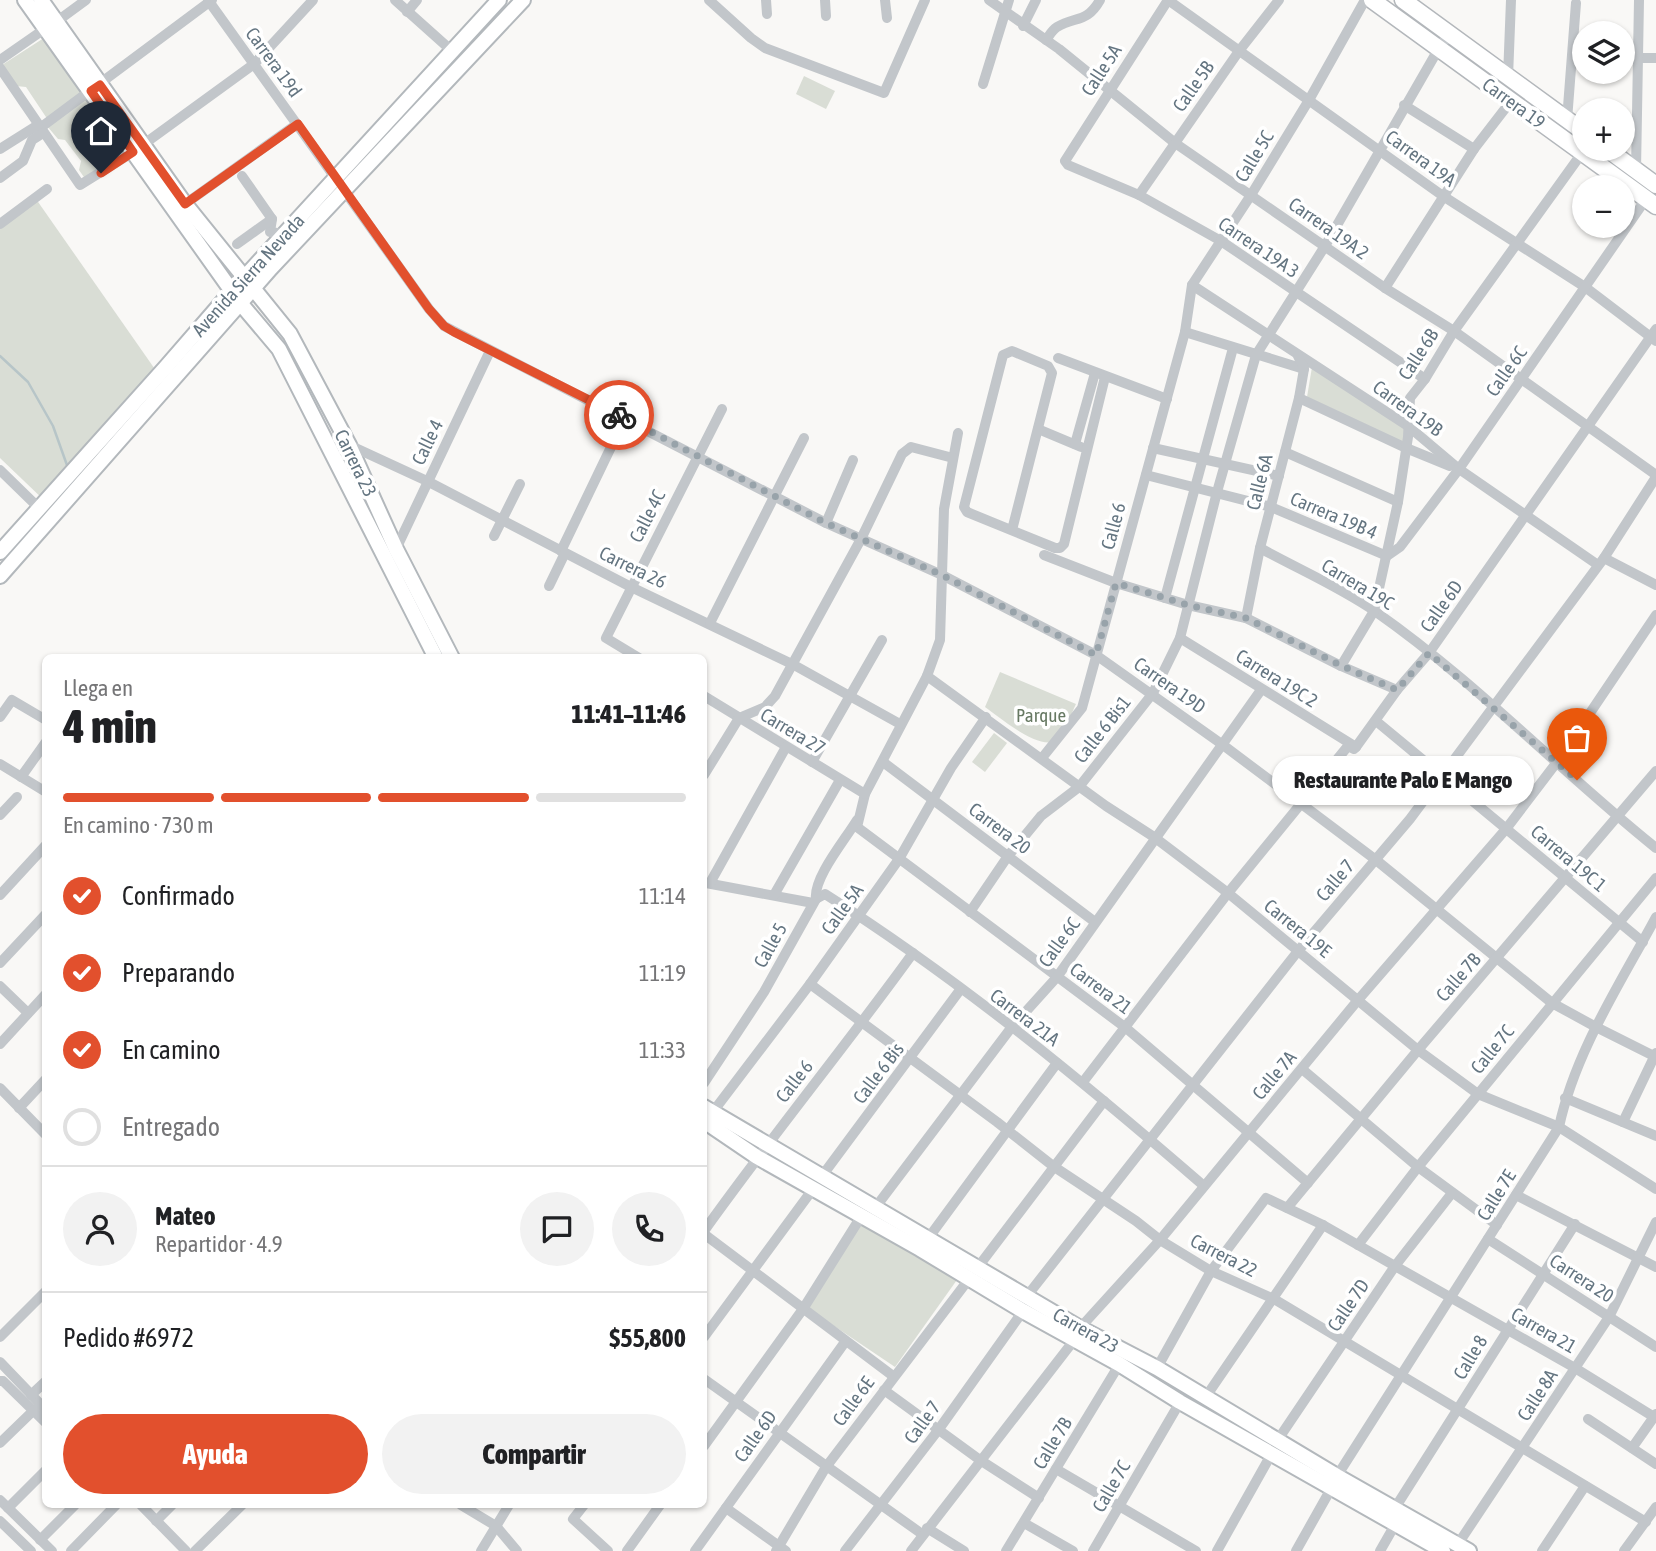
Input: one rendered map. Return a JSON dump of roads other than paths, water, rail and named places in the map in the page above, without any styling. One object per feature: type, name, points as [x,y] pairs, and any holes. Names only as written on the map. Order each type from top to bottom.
[{"type":"highway","name":"Carrera 19","points":[[1372,0],[1572,146]]},
{"type":"highway","name":"Carrera 19","points":[[1404,0],[1572,124]]},
{"type":"highway","name":"Carrera 19","points":[[1593,161],[1651,202]]},
{"type":"highway","points":[[1624,161],[1656,184]]},
{"type":"main road","points":[[25,0],[51,25],[138,148]]},
{"type":"main road","points":[[41,0],[51,25]]},
{"type":"main road","name":"Avenida Sierra Nevada","points":[[0,552],[232,290],[499,0]]},
{"type":"main road","name":"Avenida Sierra Nevada","points":[[0,576],[267,273],[523,0]]},
{"type":"main road","name":"Carrera 23","points":[[138,148],[290,334],[349,445],[396,549],[450,654]]},
{"type":"main road","name":"Carrera 23","points":[[138,148],[241,304],[279,349],[434,654]]},
{"type":"main road","points":[[267,273],[268,299],[290,334]]},
{"type":"main road","name":"Carrera 23","points":[[707,1117],[767,1144],[822,1176],[869,1212],[1077,1334],[1124,1358],[1157,1368],[1275,1447],[1443,1551]]},
{"type":"main road","name":"Carrera 23","points":[[707,1118],[757,1157],[813,1189],[869,1212]]},
{"type":"main road","name":"Carrera 23","points":[[1124,1358],[1180,1402],[1275,1447]]},
{"type":"main road","name":"Carrera 23","points":[[1334,1482],[1395,1508],[1464,1548]]},
{"type":"street","points":[[0,60],[86,0]]},
{"type":"street","points":[[0,68],[80,185],[138,148],[254,64],[313,0]]},
{"type":"street","points":[[395,0],[452,51]]},
{"type":"street","points":[[407,12],[418,0]]},
{"type":"street","points":[[709,0],[765,48],[884,93],[926,0]]},
{"type":"street","points":[[766,0],[767,14]]},
{"type":"street","points":[[825,0],[826,16]]},
{"type":"street","points":[[885,0],[887,18]]},
{"type":"street","name":"Carrera 19A 2","points":[[989,0],[1008,5],[1023,26],[1046,40],[1110,89],[1175,143],[1385,288],[1454,331],[1656,476]]},
{"type":"street","points":[[1023,26],[1036,0]]},
{"type":"street","points":[[1046,40],[1057,27],[1093,12],[1100,0]]},
{"type":"street","name":"Carrera 19A","points":[[1168,0],[1443,196],[1519,243],[1654,336]]},
{"type":"street","name":"Calle 5A","points":[[1065,161],[1168,0]]},
{"type":"street","name":"Calle 5B","points":[[1139,195],[1239,51],[1279,0]]},
{"type":"street","name":"Calle 5C","points":[[1185,332],[1192,285],[1309,100],[1365,0]]},
{"type":"street","points":[[1508,77],[1511,0]]},
{"type":"street","points":[[1636,170],[1639,0]]},
{"type":"street","points":[[0,149],[40,129],[210,1]]},
{"type":"street","name":"Carrera 19d","points":[[210,1],[335,178]]},
{"type":"street","points":[[1567,120],[1576,3]]},
{"type":"street","points":[[983,84],[1008,5]]},
{"type":"street","points":[[1413,30],[1428,23],[1423,13]]},
{"type":"street","points":[[1267,335],[1325,246],[1439,48],[1446,38],[1457,40]]},
{"type":"street","points":[[1637,58],[1656,58]]},
{"type":"street","points":[[1385,288],[1474,149],[1511,101]]},
{"type":"street","points":[[1405,105],[1474,149]]},
{"type":"street","points":[[185,204],[298,124]]},
{"type":"street","points":[[0,178],[23,161],[40,129]]},
{"type":"street","name":"Carrera 19A 3","points":[[1065,161],[1068,165],[1139,195],[1221,241],[1425,379]]},
{"type":"street","name":"Calle 6B","points":[[1374,611],[1398,502],[1410,398],[1425,379],[1454,331],[1576,161]]},
{"type":"street","points":[[242,176],[272,219],[270,232],[284,234]]},
{"type":"street","name":"Carrera 19D","points":[[335,178],[437,318],[454,332],[826,523],[942,575],[1096,655],[1153,693],[1376,860],[1552,1003],[1656,1055]]},
{"type":"street","points":[[0,224],[47,189]]},
{"type":"street","name":"Calle 6C","points":[[1387,556],[1399,547],[1459,469],[1585,287],[1651,202]]},
{"type":"street","points":[[237,244],[272,219]]},
{"type":"street","name":"Carrera 19B","points":[[1192,285],[1408,426],[1459,469],[1525,515],[1601,562],[1656,585]]},
{"type":"street","points":[[1185,332],[1304,369]]},
{"type":"street","name":"Calle 6","points":[[1042,758],[1082,708],[1185,332]]},
{"type":"street","name":"Calle 6 Bis1","points":[[970,912],[1008,856],[1041,816],[1079,787],[1153,693],[1180,638],[1217,492],[1256,355],[1267,335]]},
{"type":"street","name":"Calle 6D","points":[[1083,1082],[1228,893],[1349,746],[1354,749],[1356,747],[1397,690],[1429,653],[1654,336]]},
{"type":"street","points":[[1165,598],[1233,348]]},
{"type":"street","name":"Calle 4","points":[[396,549],[490,351]]},
{"type":"street","points":[[1012,530],[1051,370],[1048,366],[1012,351],[1002,356],[964,504],[967,512],[1055,548],[1063,545],[1087,449],[1100,375]]},
{"type":"street","points":[[1298,356],[1304,369]]},
{"type":"street","points":[[1058,358],[1167,399]]},
{"type":"street","name":"Calle 6A","points":[[1246,618],[1260,548],[1304,369]]},
{"type":"street","points":[[1075,444],[1100,375]]},
{"type":"street","points":[[1299,398],[1406,448],[1459,469]]},
{"type":"street","name":"Calle 4C","points":[[632,654],[606,638],[722,409]]},
{"type":"street","points":[[549,586],[625,418]]},
{"type":"street","points":[[1038,429],[1087,449]]},
{"type":"street","name":"Calle 5","points":[[707,1078],[764,992],[814,901],[820,877],[857,820],[864,794],[927,676],[940,640],[944,509],[958,433]]},
{"type":"street","points":[[710,623],[804,438]]},
{"type":"street","name":"Carrera 26","points":[[349,445],[427,481],[631,587],[794,664],[900,724]]},
{"type":"street","points":[[707,770],[739,718],[765,707],[775,696],[861,539],[902,454],[911,447],[953,458]]},
{"type":"street","points":[[1153,448],[1279,476]]},
{"type":"street","points":[[1285,452],[1398,502]]},
{"type":"street","points":[[826,523],[853,460]]},
{"type":"street","points":[[0,470],[40,509]]},
{"type":"street","name":"Carrera 19B 4","points":[[1146,475],[1271,507],[1387,556]]},
{"type":"street","name":"Calle 7","points":[[845,1551],[939,1429],[1025,1303],[1102,1199],[1298,951],[1410,819],[1601,562],[1656,476]]},
{"type":"street","points":[[494,536],[520,484]]},
{"type":"street","name":"Carrera 19C","points":[[1260,548],[1374,611],[1494,706],[1616,817],[1656,849]]},
{"type":"street","points":[[1044,555],[1116,583],[1188,605],[1246,618],[1397,690]]},
{"type":"street","points":[[1342,666],[1374,611]]},
{"type":"street","name":"Calle 7A","points":[[911,1551],[1077,1334],[1160,1240],[1358,1000],[1506,828],[1557,762],[1655,618]]},
{"type":"street","name":"Carrera 19C 2","points":[[1180,638],[1356,747]]},
{"type":"street","points":[[812,762],[882,640]]},
{"type":"street","name":"Carrera 19E","points":[[927,676],[1079,787],[1154,837],[1228,893],[1418,1049],[1478,1094],[1559,1127],[1656,1189]]},
{"type":"street","name":"Calle 6C","points":[[707,1442],[869,1212],[1011,1028],[1057,976],[1261,690]]},
{"type":"street","name":"Carrera 27","points":[[707,698],[864,794]]},
{"type":"street","points":[[0,717],[12,700],[42,718]]},
{"type":"street","name":"Calle 5A","points":[[707,1116],[860,916],[899,859],[951,768],[986,717]]},
{"type":"street","name":"Carrera 19C 1","points":[[1376,721],[1643,942]]},
{"type":"street","points":[[707,883],[786,747]]},
{"type":"street","points":[[21,777],[42,748]]},
{"type":"street","name":"Carrera 20","points":[[883,762],[1095,922]]},
{"type":"street","points":[[0,764],[42,790]]},
{"type":"street","name":"Calle 7B","points":[[1287,1208],[1418,1049],[1656,771]]},
{"type":"street","points":[[774,895],[840,780]]},
{"type":"street","points":[[0,816],[17,797]]},
{"type":"street","name":"Carrera 21","points":[[857,820],[857,827],[863,832],[1126,1028],[1308,1183]]},
{"type":"street","points":[[0,895],[42,849]]},
{"type":"street","name":"Calle 7C","points":[[1358,1245],[1418,1167],[1656,878]]},
{"type":"street","name":"Carrera 21A","points":[[707,883],[814,901],[825,894],[913,953],[1083,1082],[1204,1186]]},
{"type":"street","name":"Calle 7E","points":[[1296,1551],[1334,1482],[1559,1127],[1565,1098],[1596,1027],[1656,917]]},
{"type":"street","points":[[0,963],[42,918]]},
{"type":"street","name":"Calle 6","points":[[707,1228],[757,1157],[862,1024],[913,953]]},
{"type":"street","name":"Carrera 22","points":[[810,984],[1053,1166],[1160,1240],[1212,1271],[1274,1299],[1646,1522]]},
{"type":"street","points":[[0,986],[28,1013]]},
{"type":"street","name":"Calle 6 Bis","points":[[822,1176],[960,990]]},
{"type":"street","points":[[0,1044],[42,998]]},
{"type":"street","points":[[1623,1122],[1656,1055]]},
{"type":"street","points":[[924,1244],[1057,1063]]},
{"type":"street","points":[[1302,1069],[1418,1167],[1497,1225]]},
{"type":"street","points":[[19,1108],[42,1083]]},
{"type":"street","points":[[0,1088],[42,1131]]},
{"type":"street","points":[[1565,1098],[1656,1136]]},
{"type":"street","points":[[973,1273],[1104,1101]]},
{"type":"street","points":[[707,1333],[813,1189]]},
{"type":"street","name":"Calle 7D","points":[[1217,1551],[1275,1447],[1344,1341],[1395,1266],[1452,1193]]},
{"type":"street","points":[[1516,1195],[1656,1266]]},
{"type":"street","name":"Carrera 21","points":[[1212,1271],[1266,1198],[1358,1245],[1655,1415]]},
{"type":"street","name":"Calle 8A","points":[[1464,1548],[1523,1448],[1609,1317],[1656,1222]]},
{"type":"street","name":"Calle 8","points":[[1395,1508],[1575,1224]]},
{"type":"street","points":[[1205,1398],[1323,1226]]},
{"type":"street","points":[[707,1234],[893,1376]]},
{"type":"street","name":"Carrera 20","points":[[1488,1239],[1656,1347]]},
{"type":"street","points":[[1157,1368],[1212,1271]]},
{"type":"street","name":"Calle 6E","points":[[781,1549],[827,1467],[973,1273]]},
{"type":"street","points":[[0,1337],[42,1296]]},
{"type":"street","name":"Calle 6D","points":[[695,1551],[845,1342]]},
{"type":"street","name":"Calle 7B","points":[[1006,1551],[1124,1358]]},
{"type":"street","points":[[0,1362],[31,1395],[40,1410]]},
{"type":"street","points":[[0,1381],[4,1381],[40,1410]]},
{"type":"street","points":[[707,1381],[881,1506],[964,1551]]},
{"type":"street","points":[[31,1395],[42,1385]]},
{"type":"street","points":[[884,1390],[980,1460],[1039,1498]]},
{"type":"street","name":"Calle 7C","points":[[1093,1551],[1180,1402]]},
{"type":"street","points":[[0,1443],[40,1410]]},
{"type":"street","points":[[1632,1448],[1655,1415]]},
{"type":"street","points":[[1588,1419],[1656,1464]]},
{"type":"street","points":[[1056,1469],[1196,1551]]},
{"type":"street","points":[[42,1473],[4,1504],[52,1551]]},
{"type":"street","points":[[1542,1551],[1586,1486]]},
{"type":"street","points":[[1624,1551],[1656,1507]]},
{"type":"street","points":[[40,1540],[72,1508]]},
{"type":"street","points":[[71,1551],[113,1508]]},
{"type":"street","points":[[144,1508],[186,1551]]},
{"type":"street","points":[[156,1521],[169,1508]]},
{"type":"street","points":[[195,1551],[239,1508]]},
{"type":"street","points":[[466,1508],[496,1526],[517,1551]]},
{"type":"street","points":[[481,1551],[507,1508]]},
{"type":"street","points":[[582,1508],[573,1519],[608,1551]]},
{"type":"street","points":[[626,1551],[658,1508]]},
{"type":"street","points":[[726,1508],[781,1549]]},
{"type":"street","points":[[0,1521],[31,1551]]},
{"type":"street","points":[[1024,1523],[1073,1551]]},
{"type":"street","points":[[1380,1551],[1396,1523]]},
{"type":"waterway","points":[[0,356],[28,382],[53,426],[68,468]]},
{"type":"place","name":"Restaurante Palo E Mango","points":[[1577,780]]},
{"type":"park label","name":"Parque","points":[[1041,715]]}]
